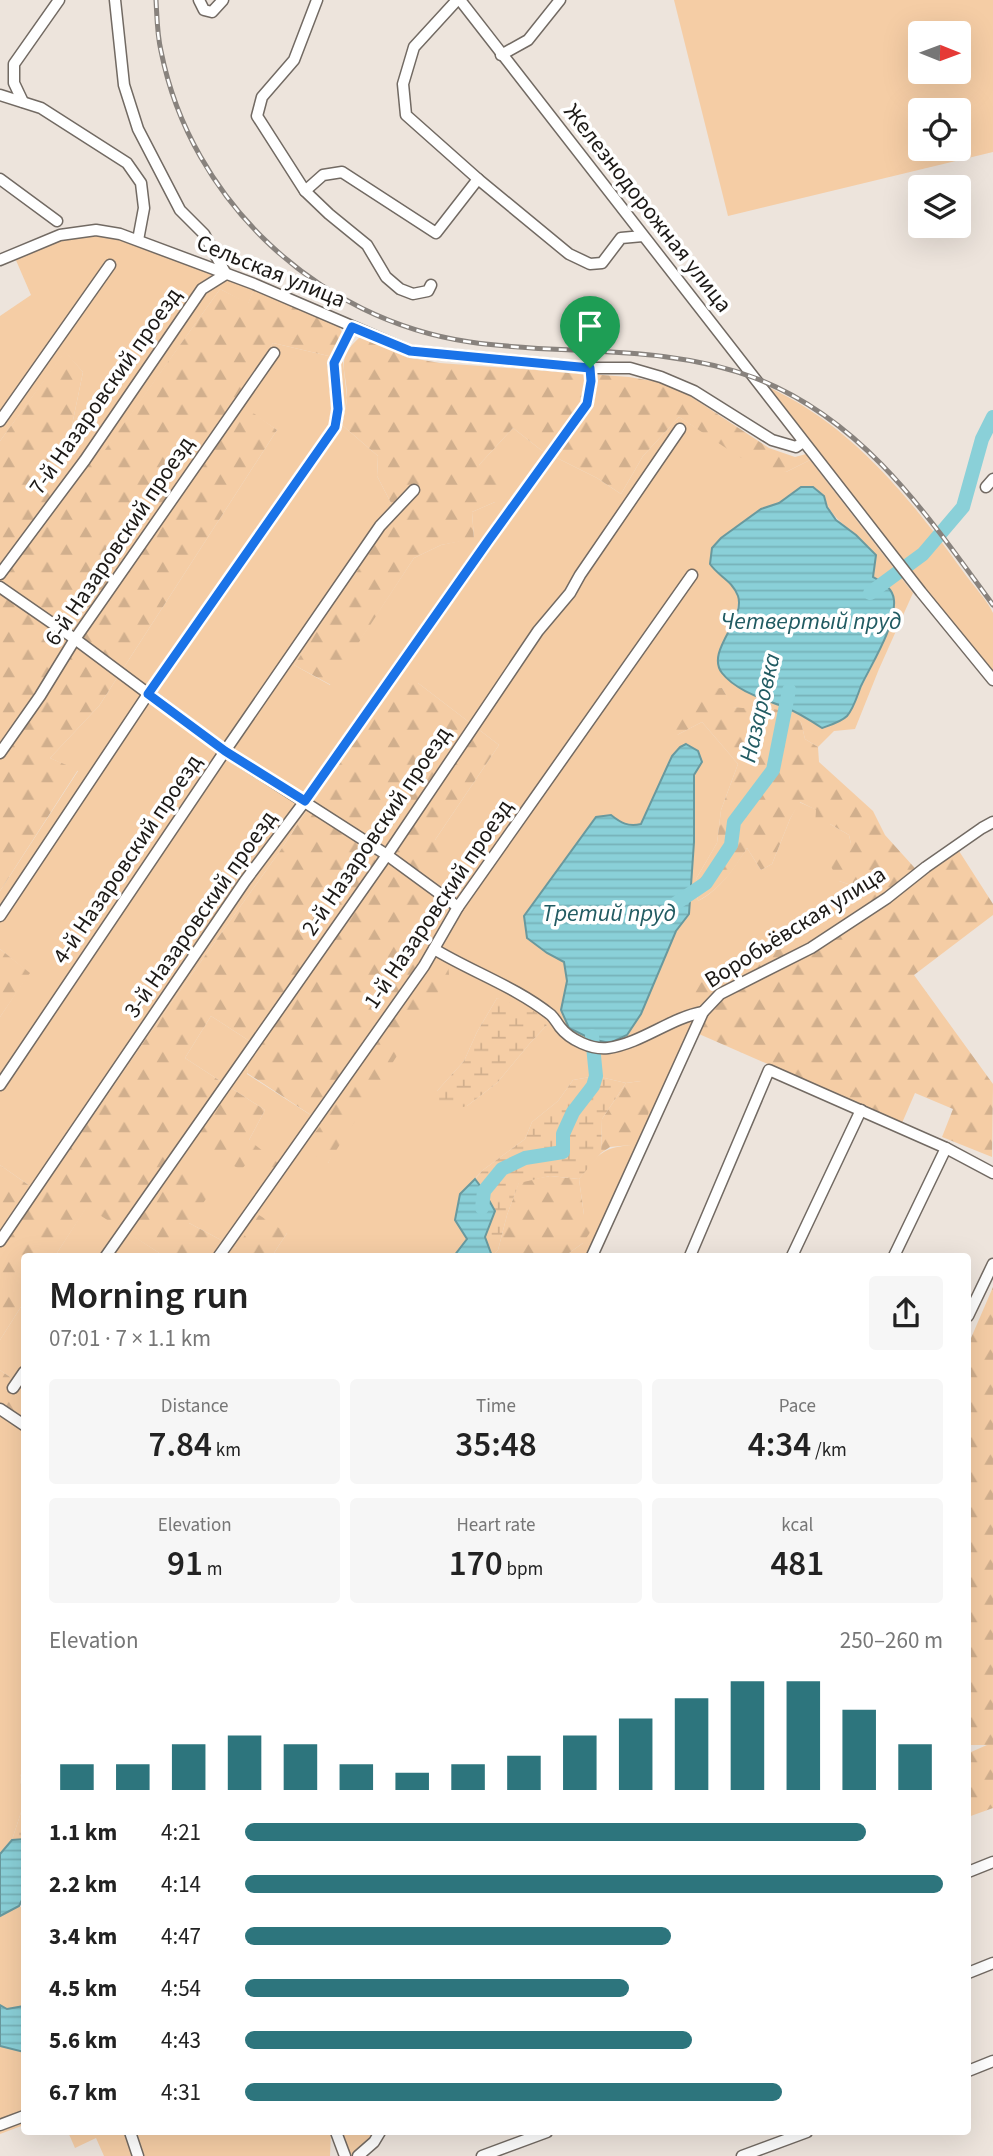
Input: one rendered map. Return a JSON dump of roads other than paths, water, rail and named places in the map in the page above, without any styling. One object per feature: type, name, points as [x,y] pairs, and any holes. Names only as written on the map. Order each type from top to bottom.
[{"type":"street","points":[[23,102],[14,83],[14,64],[59,0]]},
{"type":"street","points":[[115,0],[124,85],[138,129],[180,210],[204,234],[226,274]]},
{"type":"street","points":[[198,0],[204,10],[212,12],[223,0]]},
{"type":"street","points":[[317,0],[294,60],[261,97],[257,116],[305,191],[367,245],[386,277],[400,289],[413,294],[428,290],[431,285]]},
{"type":"street","points":[[501,55],[528,40],[560,0]]},
{"type":"street","points":[[464,2],[414,47],[403,84],[406,115],[569,254],[590,264],[603,262],[621,238],[643,236]]},
{"type":"street","name":"Железнодорожная улица","points":[[464,2],[501,55],[993,680]]},
{"type":"street","points":[[0,95],[41,108],[127,163],[141,183],[144,208],[138,240]]},
{"type":"street","points":[[305,191],[323,175],[342,172],[436,233],[478,179]]},
{"type":"street","points":[[0,179],[57,222]]},
{"type":"street","name":"Сельская улица","points":[[0,260],[60,235],[96,230],[120,234],[297,302],[410,351],[590,368],[630,368],[694,391],[772,440],[796,447],[803,442]]},
{"type":"street","points":[[0,421],[110,265]]},
{"type":"street","name":"7-й Назаровский проезд","points":[[0,575],[85,460],[202,289],[226,274]]},
{"type":"street","points":[[0,916],[148,694],[335,427],[338,409],[334,363],[352,327]]},
{"type":"street","name":"6-й Назаровский проезд","points":[[0,753],[75,639],[274,353]]},
{"type":"street","name":"3-й Назаровский проезд","points":[[0,1241],[245,881],[305,801],[587,404],[590,368]]},
{"type":"street","name":"2-й Назаровский проезд","points":[[108,1253],[387,855],[538,631],[570,593],[680,429]]},
{"type":"street","name":"4-й Назаровский проезд","points":[[0,1085],[380,526],[415,490]]},
{"type":"street","name":"1-й Назаровский проезд","points":[[221,1253],[424,966],[458,907],[692,575]]},
{"type":"street","points":[[0,587],[75,639],[225,751],[387,855],[458,907]]},
{"type":"street","name":"Воробьёвская улица","points":[[593,1253],[703,1012],[720,994],[811,948],[993,822]]},
{"type":"street","points":[[434,949],[528,998],[554,1018],[572,1038],[594,1047],[605,1048],[622,1044],[703,1012]]},
{"type":"street","points":[[691,1253],[769,1070],[946,1148],[993,1173]]},
{"type":"street","points":[[793,1253],[861,1110]]},
{"type":"street","points":[[895,1253],[946,1148]]},
{"type":"street","points":[[971,1310],[993,1264]]},
{"type":"street","points":[[13,1388],[21,1376]]},
{"type":"street","points":[[0,1409],[21,1423]]},
{"type":"street","points":[[971,1871],[993,1862]]},
{"type":"street","points":[[971,1972],[993,1963]]},
{"type":"street","points":[[971,2070],[993,2061]]},
{"type":"street","points":[[0,2125],[21,2117]]},
{"type":"street","points":[[132,2135],[138,2156]]},
{"type":"street","points":[[337,2135],[345,2156]]},
{"type":"street","points":[[358,2156],[378,2135]]},
{"type":"street","points":[[482,2156],[539,2135]]},
{"type":"street","points":[[742,2156],[799,2135]]},
{"type":"water","name":"Четвертый пруд","points":[[801,487],[813,487],[824,496],[827,507],[836,520],[876,555],[873,577],[889,589],[894,600],[887,633],[852,709],[842,720],[822,728],[794,711],[742,690],[722,673],[718,664],[718,655],[739,605],[738,596],[732,586],[710,564],[712,548],[721,538],[761,509],[779,503]]},
{"type":"water","name":"Третий пруд","points":[[686,744],[698,751],[702,762],[694,775],[694,842],[689,914],[676,931],[641,1014],[627,1035],[610,1043],[591,1039],[569,1028],[561,1010],[567,981],[564,962],[527,938],[524,916],[596,817],[611,815],[625,824],[641,824],[672,756]]},
{"type":"water","points":[[475,1179],[495,1211],[485,1237],[491,1253],[456,1253],[467,1239],[455,1220],[460,1194]]},
{"type":"water","points":[[21,1839],[21,1902],[19,1906],[0,1916],[0,1854],[12,1840]]},
{"type":"water","points":[[0,2005],[7,2009],[21,2007],[21,2051],[0,2046]]},
{"type":"waterway","name":"Назаровка","points":[[870,593],[923,554],[963,507],[982,439],[993,417]]},
{"type":"waterway","name":"Назаровка","points":[[675,904],[706,883],[731,845],[734,822],[773,770],[789,690]]},
{"type":"waterway","name":"Назаровка","points":[[482,1208],[484,1191],[502,1169],[525,1158],[563,1152],[563,1134],[573,1112],[593,1086],[596,1076],[592,1036]]},
{"type":"railway","points":[[156,0],[161,51],[177,106],[201,157],[232,204],[270,245],[314,280],[362,308],[415,329],[470,342],[685,360],[755,378],[794,396],[829,419],[861,445],[890,474],[943,537],[993,605]]}]
